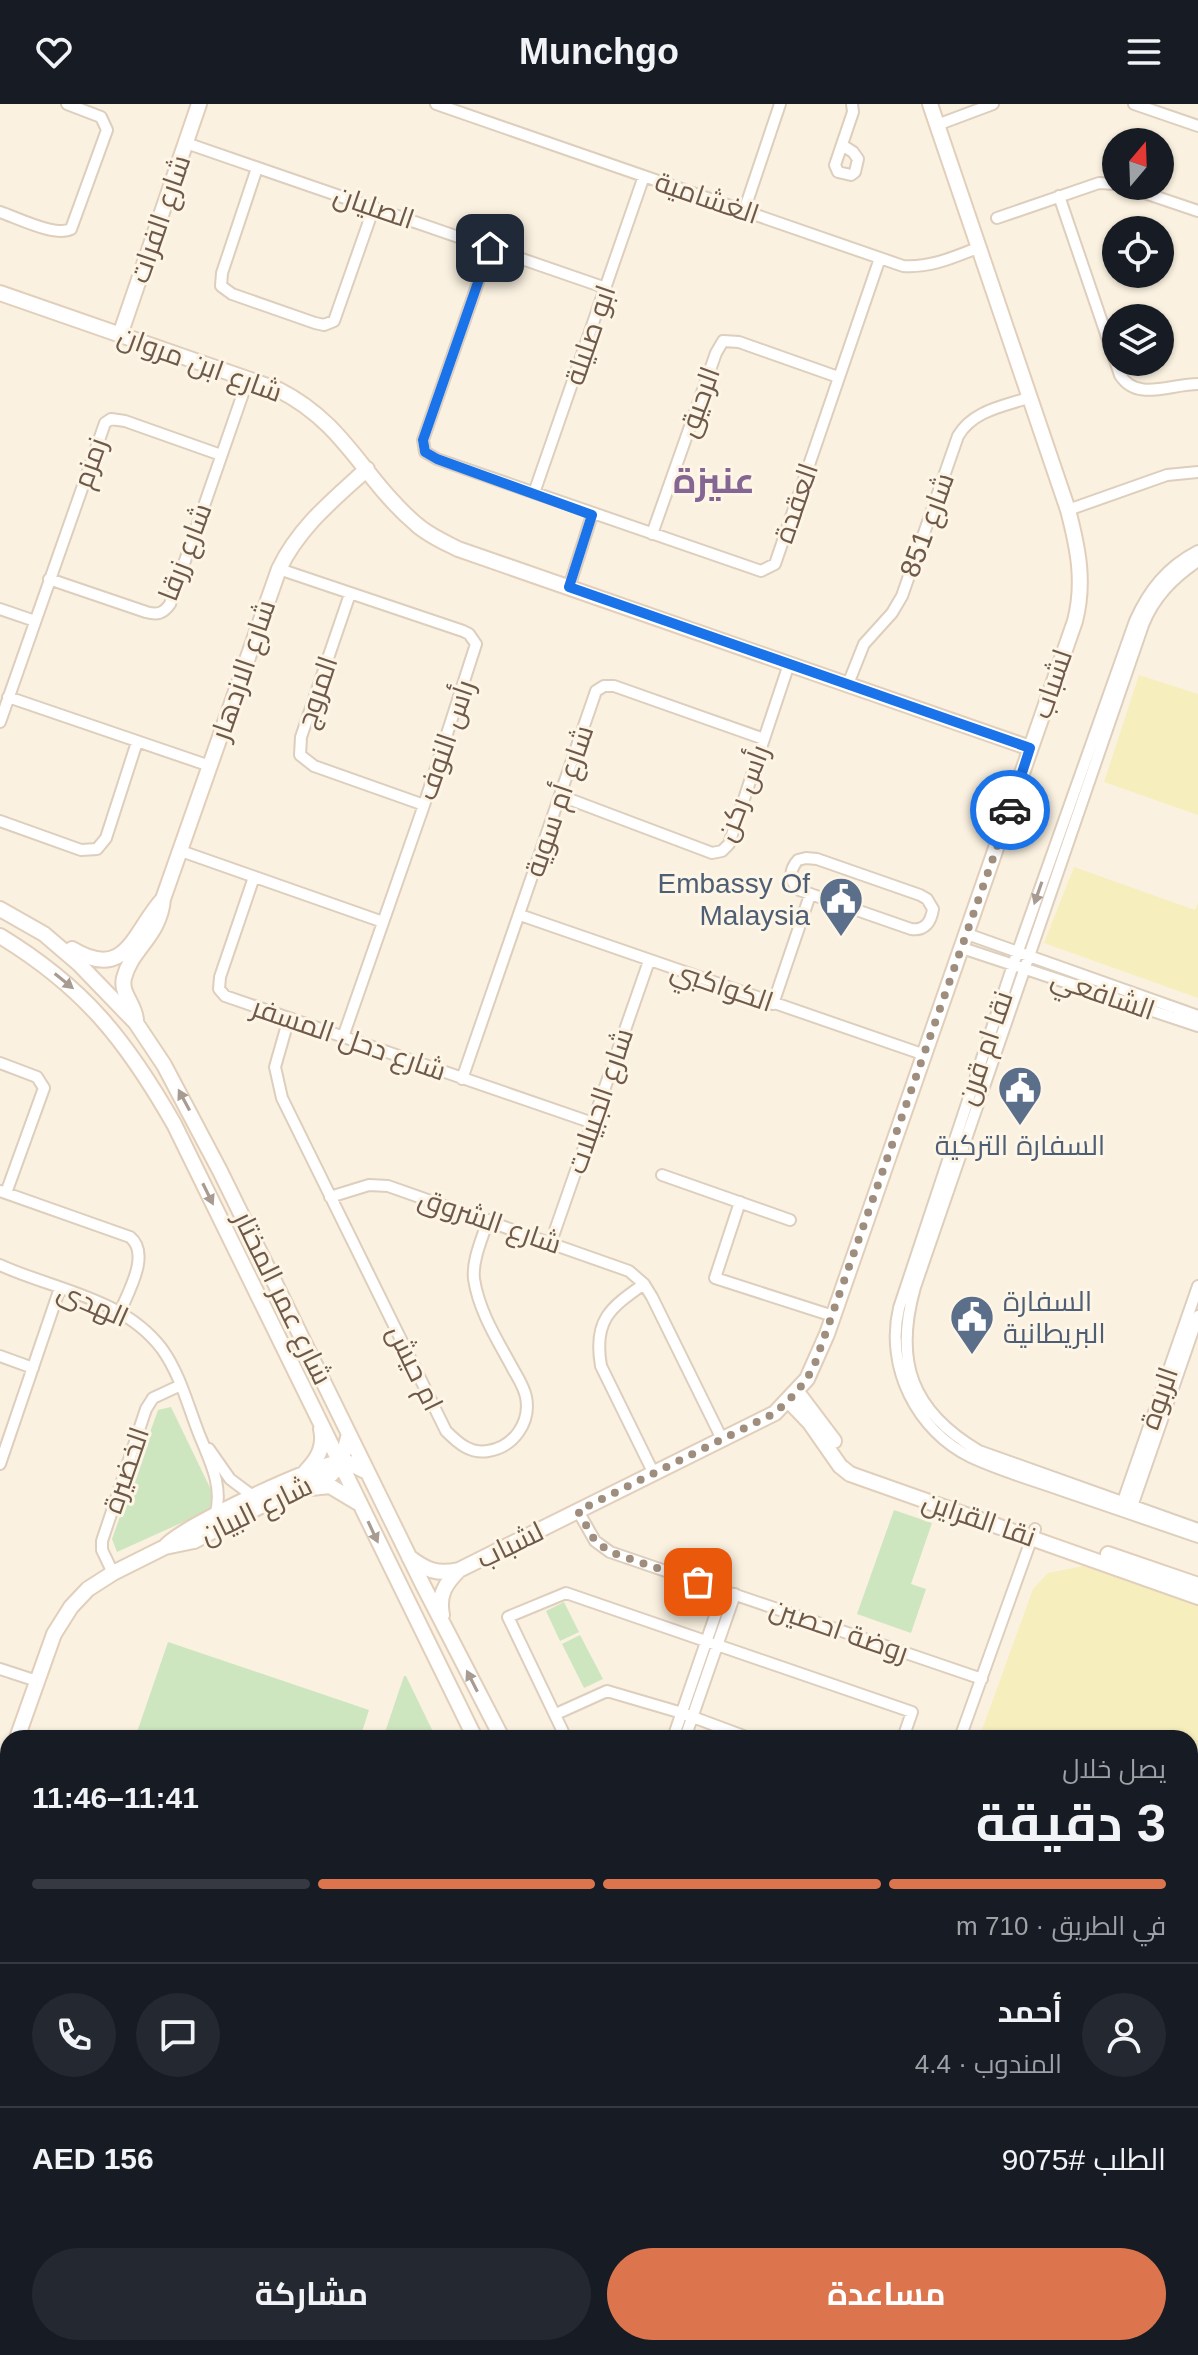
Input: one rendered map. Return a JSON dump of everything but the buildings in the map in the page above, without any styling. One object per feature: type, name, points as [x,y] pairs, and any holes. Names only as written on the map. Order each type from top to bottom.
[{"type":"street","points":[[0,212],[55,232],[71,229],[107,130],[101,117],[67,104]]},
{"type":"street","name":"شارع الفرات","points":[[120,335],[199,104]]},
{"type":"street","name":"الغشامية","points":[[436,104],[461,108],[644,176],[903,266],[938,263],[980,247]]},
{"type":"street","points":[[744,211],[780,104]]},
{"type":"street","points":[[842,145],[853,112],[852,104]]},
{"type":"street","name":"لشباب","points":[[409,1557],[438,1573],[459,1570],[775,1413],[793,1397],[813,1369],[833,1316],[1078,609],[1081,571],[1068,510],[930,104]]},
{"type":"street","points":[[937,125],[993,104]]},
{"type":"street","points":[[1138,105],[1198,126]]},
{"type":"street","name":"الصليان","points":[[186,143],[606,288]]},
{"type":"street","points":[[257,168],[222,273],[221,286],[232,294],[315,323],[330,324],[338,313],[374,207]]},
{"type":"street","name":"ابو صليلة","points":[[534,493],[644,176]]},
{"type":"street","points":[[997,218],[1102,183]]},
{"type":"street","points":[[1059,196],[1125,383],[1140,391],[1198,384]]},
{"type":"street","points":[[1165,200],[1198,211]]},
{"type":"street","name":"العقدة","points":[[490,248],[423,446],[430,456],[592,515],[761,571],[772,568],[880,258]]},
{"type":"street","name":"شارع ابن مروان","points":[[0,293],[279,390],[314,410],[335,429],[415,524],[458,549],[1030,748]]},
{"type":"street","name":"الرحيق","points":[[652,534],[716,353],[723,341],[739,342],[838,377]]},
{"type":"street","name":"شارع زرقا","points":[[49,579],[146,612],[154,614],[165,610],[170,604],[248,379]]},
{"type":"street","name":"شارع 851","points":[[848,684],[864,644],[892,613],[902,596],[958,436],[965,424],[975,416],[1031,397]]},
{"type":"street","name":"زمزم","points":[[0,722],[105,423],[111,419],[125,421],[221,455]]},
{"type":"street","name":"شارع الازدهار","points":[[136,1023],[134,1008],[125,992],[124,978],[157,924],[163,899],[279,569],[303,529],[367,469]]},
{"type":"street","points":[[1068,510],[1167,475],[1198,472]]},
{"type":"street","points":[[569,587],[592,515]]},
{"type":"street","name":"نقا ام قرن","points":[[1198,551],[1177,563],[1160,579],[1147,596],[1135,621],[907,1314],[907,1360],[914,1382],[925,1403],[957,1437],[979,1451],[1198,1537]]},
{"type":"street","name":"نقا ام قرن","points":[[1024,959],[1146,616],[1168,584],[1198,561]]},
{"type":"street","name":"رأس النوف","points":[[279,569],[463,631],[474,638],[476,644],[343,1037]]},
{"type":"street","name":"المروج","points":[[350,594],[301,737],[300,755],[314,766],[424,805]]},
{"type":"street","points":[[0,609],[35,621]]},
{"type":"street","name":"رأس ركن","points":[[561,796],[717,853],[729,844],[789,664]]},
{"type":"street","name":"شارع أم سوية","points":[[462,1079],[594,694],[604,686],[622,688],[764,739]]},
{"type":"street","points":[[8,697],[210,766]]},
{"type":"street","points":[[0,821],[81,850],[97,849],[106,838],[137,742]]},
{"type":"street","points":[[181,851],[383,922]]},
{"type":"street","points":[[810,857],[920,895],[930,904],[932,917],[923,928],[911,929],[810,895],[795,887],[791,877],[798,860],[810,857]]},
{"type":"street","name":"شارع دحل المسفر","points":[[254,877],[220,977],[219,989],[229,998],[593,1123]]},
{"type":"street","points":[[773,1004],[810,895]]},
{"type":"street","name":"شارع الازدهار","points":[[54,942],[95,960],[106,961],[118,957],[135,942],[163,899]]},
{"type":"street","name":"شارع عمر المختار","points":[[0,909],[54,942],[103,986],[136,1023],[181,1093],[409,1557],[498,1730]]},
{"type":"street","name":"الكواكبي","points":[[520,915],[925,1055]]},
{"type":"street","name":"شارع عمر المختار","points":[[0,936],[40,962],[85,1000],[125,1044],[147,1076],[174,1124],[471,1730]]},
{"type":"street","name":"الشافعي","points":[[965,941],[1198,1016]]},
{"type":"street","name":"الشافعي","points":[[965,941],[1013,965],[1024,959],[1198,1026]]},
{"type":"street","name":"شارع الجبيلات","points":[[551,1242],[649,961]]},
{"type":"street","name":"نقا ام قرن","points":[[1013,965],[899,1308],[895,1334],[897,1360],[905,1386],[934,1430],[954,1447],[992,1465],[1198,1529]]},
{"type":"street","name":"ام حيش","points":[[289,1018],[275,1062],[282,1098],[446,1431],[460,1445],[476,1451],[499,1448],[513,1440],[523,1426],[527,1413],[525,1393],[476,1290],[474,1263],[488,1220]]},
{"type":"street","points":[[0,1063],[37,1077],[44,1088],[3,1192],[130,1237],[136,1242],[140,1257],[120,1312]]},
{"type":"street","points":[[662,1175],[790,1220]]},
{"type":"street","name":"شارع الشروق","points":[[330,1197],[378,1184],[620,1266],[644,1284]]},
{"type":"street","points":[[740,1202],[715,1278],[833,1316]]},
{"type":"street","name":"الهدى","points":[[0,1265],[120,1312],[139,1325],[162,1349],[181,1385],[218,1487],[220,1498],[215,1516]]},
{"type":"street","name":"الهدى","points":[[0,1273],[15,1272]]},
{"type":"street","points":[[654,1474],[601,1366],[600,1356],[602,1327],[612,1307],[644,1284],[722,1439]]},
{"type":"street","name":"الربوة","points":[[1126,1508],[1198,1286]]},
{"type":"street","points":[[0,1464],[60,1288]]},
{"type":"street","name":"الربوة","points":[[1126,1508],[1198,1316]]},
{"type":"street","points":[[0,1356],[33,1368]]},
{"type":"street","name":"الخضيرة","points":[[113,1573],[102,1550],[102,1541],[146,1409],[153,1398],[181,1385]]},
{"type":"street","name":"نقا القراين","points":[[793,1397],[840,1466],[850,1474],[1198,1585]]},
{"type":"street","points":[[305,1472],[320,1452],[323,1438],[319,1421]]},
{"type":"street","name":"شارع البيان","points":[[20,1730],[61,1621],[88,1589],[165,1547],[194,1541],[272,1500],[332,1474],[349,1434]]},
{"type":"street","name":"الهدى","points":[[201,1437],[230,1479],[254,1497]]},
{"type":"street","name":"شارع البيان","points":[[165,1547],[178,1534],[305,1472],[339,1461],[354,1464],[367,1472]]},
{"type":"street","points":[[272,1500],[297,1495],[321,1485],[335,1489],[360,1504]]},
{"type":"street","name":"روضة احصين","points":[[578,1511],[595,1541],[610,1552],[982,1679]]},
{"type":"street","points":[[963,1730],[1034,1533]]},
{"type":"street","name":"نقا القراين","points":[[1034,1533],[1198,1597]]},
{"type":"street","name":"لشباب","points":[[443,1623],[440,1604],[442,1591],[459,1570]]},
{"type":"street","points":[[678,1730],[687,1715],[730,1592]]},
{"type":"street","points":[[563,1730],[508,1617],[566,1593],[912,1712],[906,1730]]},
{"type":"street","points":[[0,1669],[37,1681]]},
{"type":"street","points":[[556,1714],[607,1691],[727,1730]]},
{"type":"street","points":[[686,1730],[687,1715]]},
{"type":"green space","points":[[171,1407],[214,1496],[210,1510],[117,1552],[112,1539],[158,1410]]},
{"type":"green space","points":[[894,1510],[932,1523],[911,1584],[926,1589],[911,1633],[857,1614]]},
{"type":"green space","points":[[564,1602],[579,1632],[560,1641],[546,1611]]},
{"type":"green space","points":[[580,1635],[603,1679],[584,1688],[562,1644]]},
{"type":"green space","points":[[168,1642],[369,1710],[363,1730],[138,1730]]},
{"type":"green space","points":[[404,1676],[406,1676],[432,1730],[386,1730]]},
{"type":"sand","points":[[1139,675],[1198,694],[1198,815],[1104,782]]},
{"type":"sand","points":[[1074,867],[1195,910],[1198,903],[1198,998],[1044,943]]},
{"type":"sand","points":[[1083,1566],[1198,1606],[1198,1730],[982,1730],[1033,1589],[1048,1573]]},
{"type":"way so far","points":[[698,1582],[610,1552],[595,1541],[578,1511],[775,1413],[797,1392],[813,1369],[1010,810]]},
{"type":"place","name":"Embassy Of Malaysia","points":[[841,938]]},
{"type":"place","name":"السفارة التركية","points":[[1020,1127]]},
{"type":"place","name":"السفارة البريطانية","points":[[972,1356]]},
{"type":"district","name":"عنيزة","points":[[714,480]]},
{"type":"route","points":[[490,248],[423,440],[425,452],[592,515],[569,587],[1030,748],[1010,810]]}]
